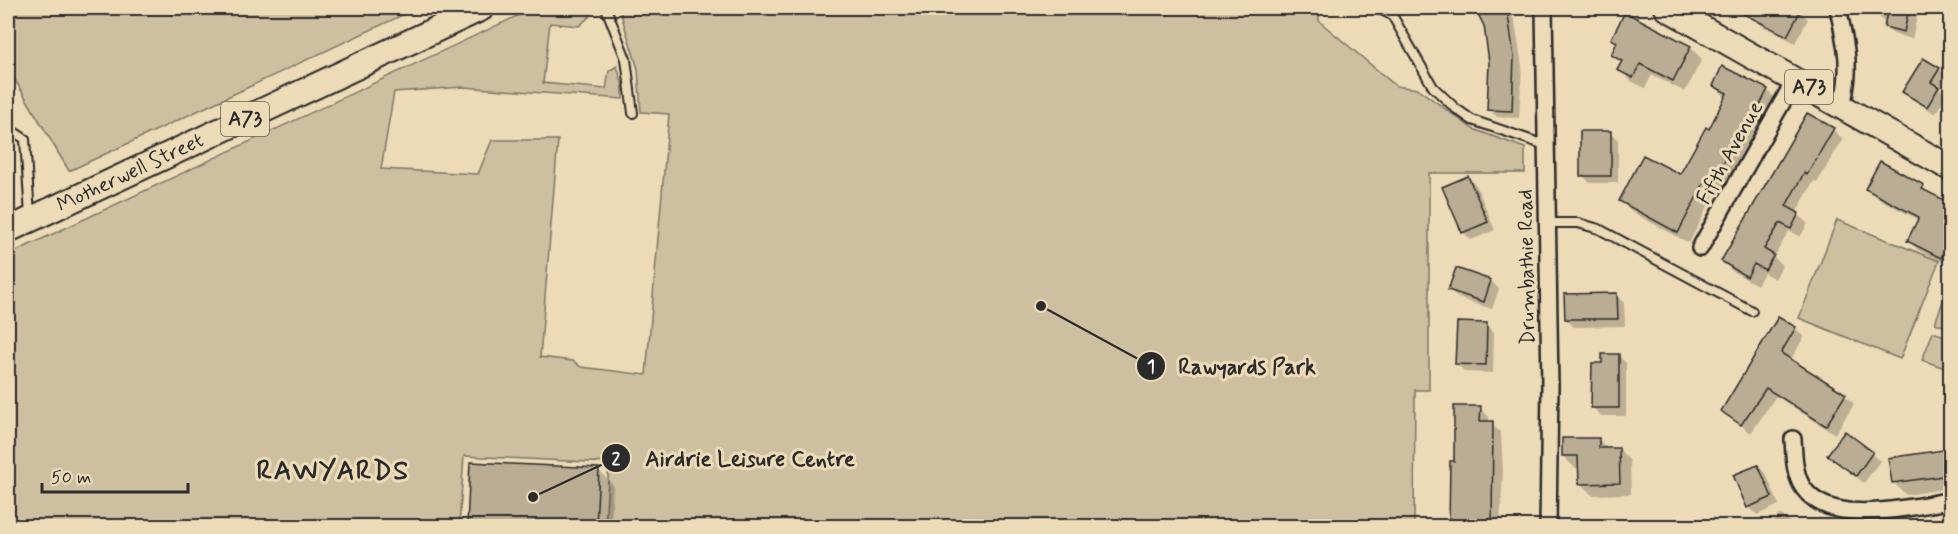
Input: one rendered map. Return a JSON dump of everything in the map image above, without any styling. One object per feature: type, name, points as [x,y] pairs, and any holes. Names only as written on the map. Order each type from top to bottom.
[{"type":"main road","name":"Motherwell Street","points":[[8,230],[482,8]]},
{"type":"main road","name":"A73","points":[[1667,8],[1796,78],[1950,168]]},
{"type":"street","name":"Drumbathie Road","points":[[1544,8],[1550,386],[1548,526]]},
{"type":"street","points":[[1838,8],[1849,61],[1849,78],[1842,106]]},
{"type":"street","name":"Fifth Avenue","points":[[1700,248],[1796,78]]},
{"type":"street","points":[[1794,439],[1797,473],[1803,488],[1812,497],[1825,503],[1858,513],[1950,501]]},
{"type":"lane","points":[[606,8],[626,59],[633,113]]},
{"type":"lane","points":[[1377,8],[1392,15],[1433,87],[1455,108],[1472,120],[1545,144]]},
{"type":"lane","points":[[8,128],[25,139],[30,219]]},
{"type":"lane","points":[[1547,223],[1578,223],[1599,229],[1752,312]]},
{"type":"shaded area","points":[[8,8],[404,8],[407,13],[69,171],[8,68]]},
{"type":"shaded area","points":[[534,8],[592,8],[590,16],[579,26],[550,23],[543,83],[606,89],[609,71],[617,66],[623,86],[623,99],[463,87],[394,92],[381,169],[478,174],[492,140],[558,140],[540,357],[573,361],[581,367],[646,375],[669,114],[641,112],[638,69],[619,8],[1319,8],[1319,21],[1396,86],[1418,89],[1473,129],[1525,148],[1525,173],[1429,173],[1429,390],[1415,390],[1414,526],[605,526],[609,463],[464,456],[459,526],[8,526],[8,255]]},
{"type":"shaded area","points":[[1837,220],[1939,261],[1900,359],[1799,318]]},
{"type":"shaded area","points":[[1946,293],[1950,294],[1950,328],[1935,323]]},
{"type":"shaded area","points":[[1933,332],[1950,338],[1950,370],[1922,360]]},
{"type":"building","points":[[1475,8],[1507,8],[1514,57],[1512,111],[1487,110],[1489,62],[1484,26]]},
{"type":"building","points":[[1732,8],[1802,8],[1787,36]]},
{"type":"building","points":[[1888,8],[1909,8],[1904,32],[1884,27]]},
{"type":"building","points":[[1625,12],[1691,46],[1673,81],[1640,64],[1633,78],[1617,70],[1622,61],[1611,55],[1617,42],[1611,39]]},
{"type":"building","points":[[1923,58],[1940,68],[1931,82],[1939,87],[1927,107],[1902,92]]},
{"type":"building","points":[[1722,66],[1768,89],[1749,126],[1745,124],[1713,181],[1707,177],[1678,233],[1619,201],[1643,155],[1680,174],[1706,127],[1709,129],[1727,93],[1713,86]]},
{"type":"building","points":[[1807,113],[1834,128],[1807,175],[1804,173],[1786,206],[1799,213],[1791,229],[1780,223],[1764,249],[1774,255],[1765,270],[1754,264],[1747,277],[1721,261]]},
{"type":"building","points":[[1580,131],[1611,131],[1611,176],[1580,176]]},
{"type":"building","points":[[1880,161],[1924,185],[1922,189],[1950,203],[1950,238],[1941,258],[1907,241],[1919,217],[1865,189]]},
{"type":"building","points":[[1468,176],[1488,222],[1462,233],[1442,187]]},
{"type":"building","points":[[1456,268],[1491,280],[1484,302],[1448,290]]},
{"type":"building","points":[[1617,293],[1618,319],[1565,319],[1564,294]]},
{"type":"building","points":[[1778,317],[1796,327],[1781,353],[1846,394],[1826,426],[1766,388],[1741,425],[1721,411]]},
{"type":"building","points":[[1457,322],[1487,323],[1486,365],[1455,364]]},
{"type":"building","points":[[1602,354],[1619,354],[1619,408],[1591,408],[1592,363],[1602,363]]},
{"type":"building","points":[[1454,406],[1481,406],[1480,421],[1493,421],[1492,526],[1449,526],[1450,461],[1454,461]]},
{"type":"building","points":[[1845,431],[1873,452],[1856,476],[1827,455]]},
{"type":"building","points":[[1562,438],[1599,438],[1599,448],[1619,448],[1620,483],[1579,484],[1578,456],[1562,456]]},
{"type":"building","points":[[1950,449],[1950,475],[1892,483],[1888,458]]},
{"type":"building","points":[[470,462],[599,468],[596,526],[467,526]]},
{"type":"building","points":[[1758,465],[1772,497],[1747,508],[1733,475]]},
{"type":"place","name":"Rawyards Park","points":[[1041,306]]},
{"type":"place","name":"Airdrie Leisure Centre","points":[[533,497]]},
{"type":"district","name":"RAWYARDS","points":[[333,471]]}]
